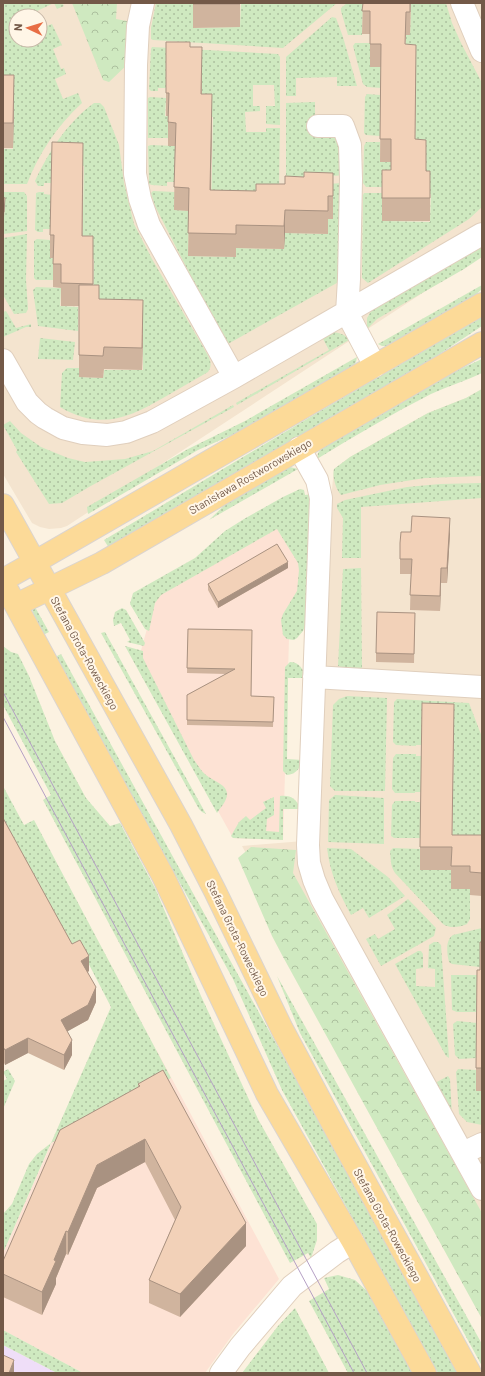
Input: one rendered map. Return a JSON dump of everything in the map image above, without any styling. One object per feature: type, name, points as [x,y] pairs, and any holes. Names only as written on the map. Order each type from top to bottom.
[{"type":"main road","points":[[425,1373],[353,1242],[267,1094],[163,876],[9,608],[3,581],[482,304]]},
{"type":"main road","name":"Stanisława Rostworowskiego","points":[[9,608],[102,563],[482,342]]},
{"type":"main road","name":"Stefana Grota-Roweckiego","points":[[3,505],[181,825],[282,1029],[470,1373]]},
{"type":"street","points":[[143,3],[138,26],[136,65],[135,174],[140,199],[149,226],[234,377]]},
{"type":"street","points":[[462,3],[482,50]]},
{"type":"street","points":[[318,126],[343,126],[350,145],[351,178],[347,313],[375,366]]},
{"type":"street","points":[[3,360],[27,402],[38,413],[63,428],[83,433],[107,435],[126,432],[152,422],[234,377],[482,234]]},
{"type":"street","points":[[299,448],[317,480],[321,498],[308,845],[309,864],[322,899],[473,1149],[482,1189]]},
{"type":"street","points":[[314,677],[482,687]]},
{"type":"street","points":[[221,1373],[240,1347],[292,1286],[337,1252],[353,1242]]},
{"type":"shaded area","points":[[3,3],[482,3],[482,254],[67,526],[49,529],[32,523],[3,474]]},
{"type":"shaded area","points":[[482,389],[482,1290],[242,846],[316,840],[330,509],[334,469],[350,457],[428,413],[466,398]]},
{"type":"shaded area","points":[[302,519],[302,598],[290,605],[283,840],[233,838],[137,665],[156,596],[281,523]]},
{"type":"shaded area","points":[[114,1001],[148,1047],[157,1051],[279,1279],[233,1334],[205,1373],[83,1373],[3,1330],[3,1253]]},
{"type":"shaded area","points":[[3,1345],[57,1373],[3,1373]]},
{"type":"green space","points":[[3,3],[54,3],[43,8],[8,8],[8,48],[48,48],[48,26],[52,24],[62,45],[53,49],[61,69],[64,68],[66,74],[55,79],[63,99],[78,93],[82,103],[50,140],[37,162],[27,184],[3,184],[3,149],[13,149],[14,100],[3,100]]},
{"type":"green space","points":[[54,3],[62,3],[64,6],[57,9]]},
{"type":"green space","points":[[72,3],[117,3],[116,19],[132,22],[130,62],[109,82],[103,80]]},
{"type":"green space","points":[[156,3],[193,3],[193,28],[240,27],[241,3],[337,3],[283,48],[153,40],[151,39],[151,28]]},
{"type":"green space","points":[[347,3],[446,3],[452,23],[461,43],[482,83],[482,207],[469,219],[368,283],[362,278],[364,193],[382,193],[382,221],[430,222],[431,194],[426,194],[426,162],[415,162],[416,68],[405,67],[406,35],[410,35],[411,7],[363,6],[362,35],[348,35],[341,11],[341,8]]},
{"type":"green space","points":[[332,17],[336,18],[343,37],[357,86],[337,86],[337,77],[296,78],[296,96],[286,96],[286,57]]},
{"type":"green space","points":[[355,43],[371,43],[370,67],[381,67],[381,88],[367,87],[363,84],[353,46]]},
{"type":"green space","points":[[152,47],[278,54],[280,57],[280,125],[266,124],[266,106],[275,106],[274,85],[253,85],[253,106],[260,106],[260,111],[245,112],[246,132],[266,132],[266,128],[280,128],[279,189],[211,214],[213,117],[201,117],[202,70],[166,65],[166,88],[158,88],[158,91],[151,91],[149,89]]},
{"type":"green space","points":[[367,94],[380,95],[380,136],[366,135],[364,133],[365,97]]},
{"type":"green space","points":[[148,98],[166,98],[165,116],[176,117],[168,138],[148,138]]},
{"type":"green space","points":[[315,102],[315,132],[333,135],[340,141],[346,175],[316,177],[286,186],[286,103]]},
{"type":"green space","points":[[94,103],[100,103],[104,107],[119,145],[124,183],[134,224],[211,364],[208,372],[137,412],[113,419],[100,420],[74,414],[60,407],[62,373],[67,368],[79,368],[79,377],[103,378],[104,370],[143,370],[143,322],[93,307],[94,259],[82,259],[84,166],[51,165],[51,183],[44,183],[44,186],[38,186],[35,181],[46,159],[60,138],[75,119]]},
{"type":"green space","points":[[366,142],[380,142],[380,162],[391,162],[391,187],[366,187],[363,183],[364,146]]},
{"type":"green space","points":[[148,146],[175,146],[175,182],[167,182],[167,186],[149,184]]},
{"type":"green space","points":[[342,183],[344,279],[226,345],[155,206],[151,193],[153,191],[175,192],[174,210],[194,211],[189,221],[188,256],[236,257],[236,248],[284,249],[285,233],[328,234],[328,219],[333,219],[314,185]]},
{"type":"green space","points":[[3,192],[24,192],[27,196],[27,231],[3,234],[5,203],[3,202]]},
{"type":"green space","points":[[44,192],[44,194],[51,195],[51,229],[43,229],[43,232],[38,232],[35,230],[36,193]]},
{"type":"green space","points":[[27,234],[26,280],[28,309],[26,313],[14,314],[3,295],[3,238]]},
{"type":"green space","points":[[37,239],[50,240],[50,258],[61,259],[53,280],[36,280],[34,278],[34,241]]},
{"type":"green space","points":[[482,243],[482,257],[377,319],[367,329],[367,318],[373,308]]},
{"type":"green space","points":[[482,285],[482,289],[471,299],[388,346],[378,344]]},
{"type":"green space","points":[[36,287],[61,288],[60,306],[78,307],[78,331],[38,326],[33,290]]},
{"type":"green space","points":[[6,311],[16,328],[31,324],[31,327],[26,327],[3,337],[3,312]]},
{"type":"green space","points":[[482,317],[482,326],[435,357],[109,548],[104,540],[322,410]]},
{"type":"green space","points":[[334,332],[343,334],[349,340],[237,405],[236,403],[329,350],[322,337]]},
{"type":"green space","points":[[40,338],[75,342],[73,360],[38,359]]},
{"type":"green space","points":[[357,357],[356,362],[351,369],[250,427],[198,450],[88,514],[87,507],[188,449],[245,421]]},
{"type":"green space","points":[[482,359],[482,373],[437,391],[373,425],[317,459],[318,453],[324,446],[445,376]]},
{"type":"green space","points":[[482,389],[482,476],[425,478],[380,485],[341,495],[335,483],[334,469],[350,457],[428,413],[466,398]]},
{"type":"green space","points":[[233,405],[234,407],[62,503],[49,504],[16,452],[17,450],[3,425],[10,421],[21,433],[41,447],[68,458],[85,462],[125,459],[153,451]]},
{"type":"green space","points":[[290,467],[298,469],[209,520],[232,498]]},
{"type":"green space","points":[[482,483],[482,498],[361,507],[361,558],[342,558],[343,518],[337,508],[337,504],[345,500],[407,487],[440,484]]},
{"type":"green space","points":[[300,489],[304,490],[305,495],[312,494],[306,624],[303,631],[297,638],[294,640],[287,639],[283,635],[281,620],[297,591],[299,570],[298,563],[277,529],[161,595],[155,603],[149,631],[145,629],[130,604],[133,593],[195,558],[225,531],[244,519]]},
{"type":"green space","points":[[361,568],[362,671],[338,666],[343,569]]},
{"type":"green space","points":[[35,607],[49,632],[43,635],[32,609]]},
{"type":"green space","points":[[122,608],[126,610],[145,643],[144,646],[127,642],[130,640],[121,623],[114,626],[113,620],[115,612]]},
{"type":"green space","points":[[105,632],[206,814],[199,809],[101,633]]},
{"type":"green space","points":[[3,646],[11,652],[18,654],[29,676],[55,741],[86,798],[110,826],[120,823],[155,888],[201,996],[258,1119],[317,1224],[317,1240],[311,1258],[308,1253],[290,1263],[43,800],[51,795],[3,705]]},
{"type":"green space","points":[[125,646],[143,651],[143,658],[194,760],[204,773],[222,785],[226,790],[227,796],[224,804],[217,813]]},
{"type":"green space","points":[[61,654],[458,1373],[438,1373],[282,1090],[233,979],[55,657]]},
{"type":"green space","points":[[290,662],[296,663],[300,667],[304,672],[305,678],[288,678],[287,759],[302,760],[300,766],[293,774],[287,775],[283,771],[285,667]]},
{"type":"green space","points":[[347,696],[387,698],[385,791],[335,791],[330,786],[333,705],[339,699]]},
{"type":"green space","points":[[397,699],[469,703],[482,737],[482,858],[452,858],[454,727],[422,726],[422,745],[396,745],[393,742],[394,702]]},
{"type":"green space","points":[[396,754],[416,754],[416,756],[422,756],[421,792],[395,793],[392,789],[393,758]]},
{"type":"green space","points":[[3,786],[24,825],[34,820],[171,1078],[51,1143],[111,1007],[81,949],[75,952],[3,821]]},
{"type":"green space","points":[[335,795],[384,798],[384,844],[328,842],[329,800]]},
{"type":"green space","points":[[280,796],[293,798],[300,809],[283,809],[283,840],[233,838],[231,836],[239,822],[246,816],[250,820],[266,808],[263,802],[274,797],[274,815],[267,819],[266,831],[279,832]]},
{"type":"green space","points":[[395,801],[421,802],[421,838],[394,838],[391,836],[392,805]]},
{"type":"green space","points":[[251,847],[296,850],[293,873],[482,1213],[482,1319],[272,936],[238,858]]},
{"type":"green space","points":[[327,848],[351,849],[388,877],[405,896],[369,918],[363,908],[351,915],[336,883],[330,866]]},
{"type":"green space","points":[[393,848],[420,849],[421,870],[440,870],[452,867],[451,889],[470,889],[470,919],[467,924],[449,927],[443,924],[393,870],[390,851]]},
{"type":"green space","points":[[408,899],[436,928],[434,936],[381,966],[366,939],[375,934],[378,939],[395,929],[387,915]]},
{"type":"green space","points":[[482,928],[482,965],[480,967],[452,964],[449,962],[447,947],[450,937]]},
{"type":"green space","points":[[434,942],[438,942],[441,945],[449,1058],[446,1056],[395,964],[418,951],[421,951],[423,954],[423,968],[416,969],[416,986],[435,987],[435,969],[428,968],[429,945]]},
{"type":"green space","points":[[451,975],[480,975],[477,1012],[457,1012],[452,1010]]},
{"type":"green space","points":[[277,976],[482,1344],[482,1366],[300,1033]]},
{"type":"green space","points":[[457,1021],[477,1023],[476,1058],[459,1059],[455,1055],[453,1024]]},
{"type":"green space","points":[[8,1069],[15,1081],[3,1109],[3,1081],[7,1079],[3,1072]]},
{"type":"green space","points":[[458,1069],[476,1070],[476,1090],[482,1091],[482,1125],[467,1122],[459,1114],[456,1072]]},
{"type":"green space","points":[[448,1076],[450,1079],[452,1115],[435,1083]]},
{"type":"green space","points":[[51,1143],[3,1253],[3,1214],[12,1204],[29,1164],[37,1154]]},
{"type":"green space","points":[[338,1275],[355,1280],[368,1292],[412,1373],[348,1373],[309,1301],[329,1289],[324,1278]]},
{"type":"green space","points":[[295,1308],[329,1373],[242,1373],[278,1326]]},
{"type":"green space","points":[[3,1330],[83,1373],[57,1373],[3,1345]]},
{"type":"building","points":[[240,3],[240,4],[193,4]]},
{"type":"building","points":[[363,3],[410,3],[410,12],[406,12],[405,44],[416,45],[415,139],[426,140],[426,171],[430,171],[430,198],[382,198],[382,170],[391,170],[391,139],[380,139],[381,44],[370,44],[370,11],[362,11]]},
{"type":"building","points":[[166,42],[190,42],[190,47],[202,47],[201,94],[212,94],[210,190],[256,191],[256,184],[285,184],[285,176],[304,177],[304,172],[333,173],[333,196],[328,196],[328,211],[285,210],[284,226],[236,225],[236,234],[188,233],[189,188],[174,187],[176,123],[168,122],[169,93],[166,93]]},
{"type":"building","points":[[3,75],[14,75],[13,123],[3,123]]},
{"type":"building","points":[[52,142],[83,143],[82,236],[93,236],[93,284],[61,283],[61,264],[53,264],[54,235],[50,235]]},
{"type":"building","points":[[3,197],[5,198],[4,212],[3,212]]},
{"type":"building","points":[[79,285],[99,285],[99,299],[143,300],[142,348],[104,347],[103,356],[79,355]]},
{"type":"building","points":[[412,516],[450,518],[447,568],[441,568],[440,596],[410,595],[412,559],[400,559],[400,543],[401,532],[411,532]]},
{"type":"building","points":[[277,544],[288,562],[218,602],[208,584]]},
{"type":"building","points":[[377,612],[415,613],[414,654],[376,653]]},
{"type":"building","points":[[188,629],[252,630],[251,696],[274,697],[273,722],[187,720],[187,695],[235,669],[187,668]]},
{"type":"building","points":[[422,703],[454,704],[452,835],[482,835],[482,873],[470,872],[470,866],[451,866],[452,847],[420,847]]},
{"type":"building","points":[[3,818],[72,944],[80,940],[89,956],[81,961],[96,987],[88,1005],[61,1020],[72,1040],[64,1055],[28,1038],[5,1050],[3,1047]]},
{"type":"building","points":[[480,942],[482,942],[482,1068],[476,1068],[477,970],[480,970]]},
{"type":"building","points":[[163,1070],[246,1223],[180,1294],[149,1280],[181,1207],[145,1139],[97,1165],[68,1232],[66,1231],[54,1260],[56,1261],[42,1292],[3,1274],[3,1261],[60,1130],[140,1086],[138,1084]]},
{"type":"building","points":[[3,1355],[14,1360],[9,1373],[3,1373]]},
{"type":"tram line","points":[[3,692],[367,1373]]},
{"type":"tram line","points":[[3,717],[354,1373]]}]
